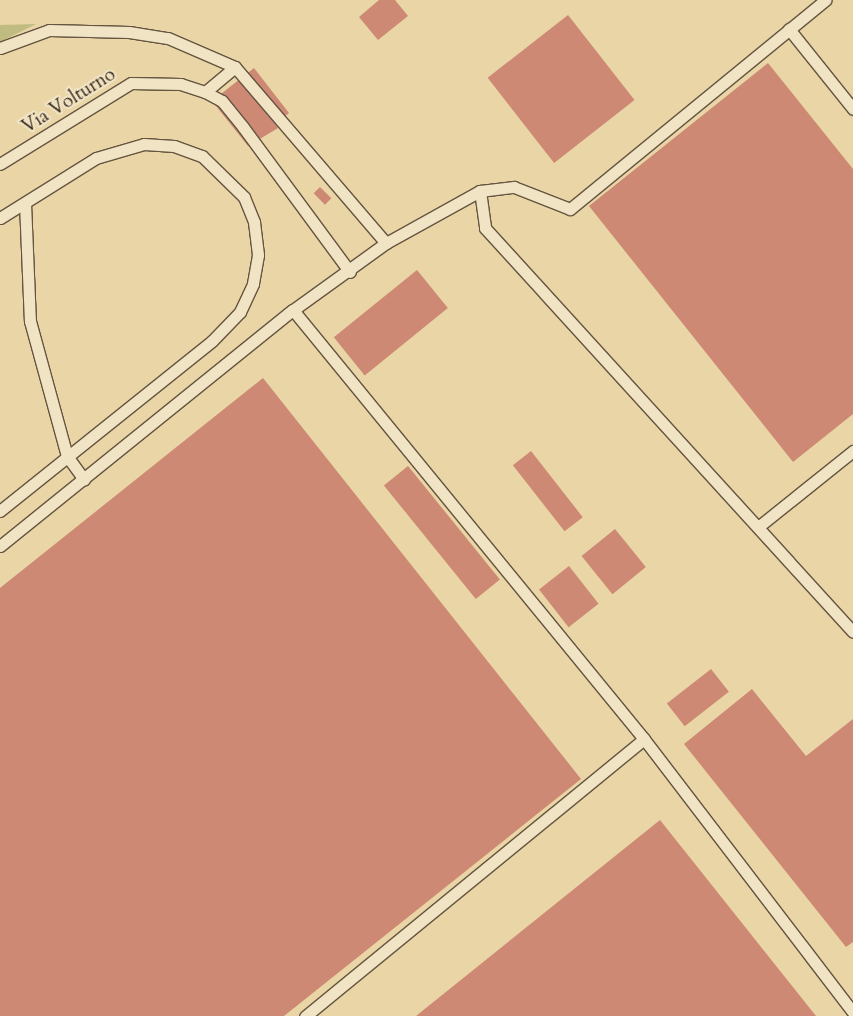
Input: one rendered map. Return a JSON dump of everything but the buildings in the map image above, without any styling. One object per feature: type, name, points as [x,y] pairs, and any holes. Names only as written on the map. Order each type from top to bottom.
[{"type":"lane","points":[[0,546],[293,310],[350,272],[386,243],[480,191],[514,187],[570,209],[825,0]]},
{"type":"lane","points":[[789,29],[853,109]]},
{"type":"lane","points":[[0,48],[49,30],[129,32],[168,38],[235,67],[386,243]]},
{"type":"lane","points":[[205,92],[235,67]]},
{"type":"lane","name":"Via Volturno","points":[[0,164],[131,83],[181,84],[205,92],[222,101],[350,272]]},
{"type":"lane","points":[[0,218],[96,158],[144,144],[174,146],[202,156],[225,174],[244,197],[254,222],[258,255],[253,284],[240,312],[212,342],[0,511]]},
{"type":"lane","points":[[480,191],[485,228],[853,632]]},
{"type":"lane","points":[[25,203],[30,321],[67,456],[84,478]]},
{"type":"lane","points":[[293,310],[644,739],[853,1012]]},
{"type":"lane","points":[[758,527],[853,451]]},
{"type":"lane","points":[[305,1016],[644,739]]},
{"type":"shaded area","points":[[36,24],[0,42],[0,25]]}]
